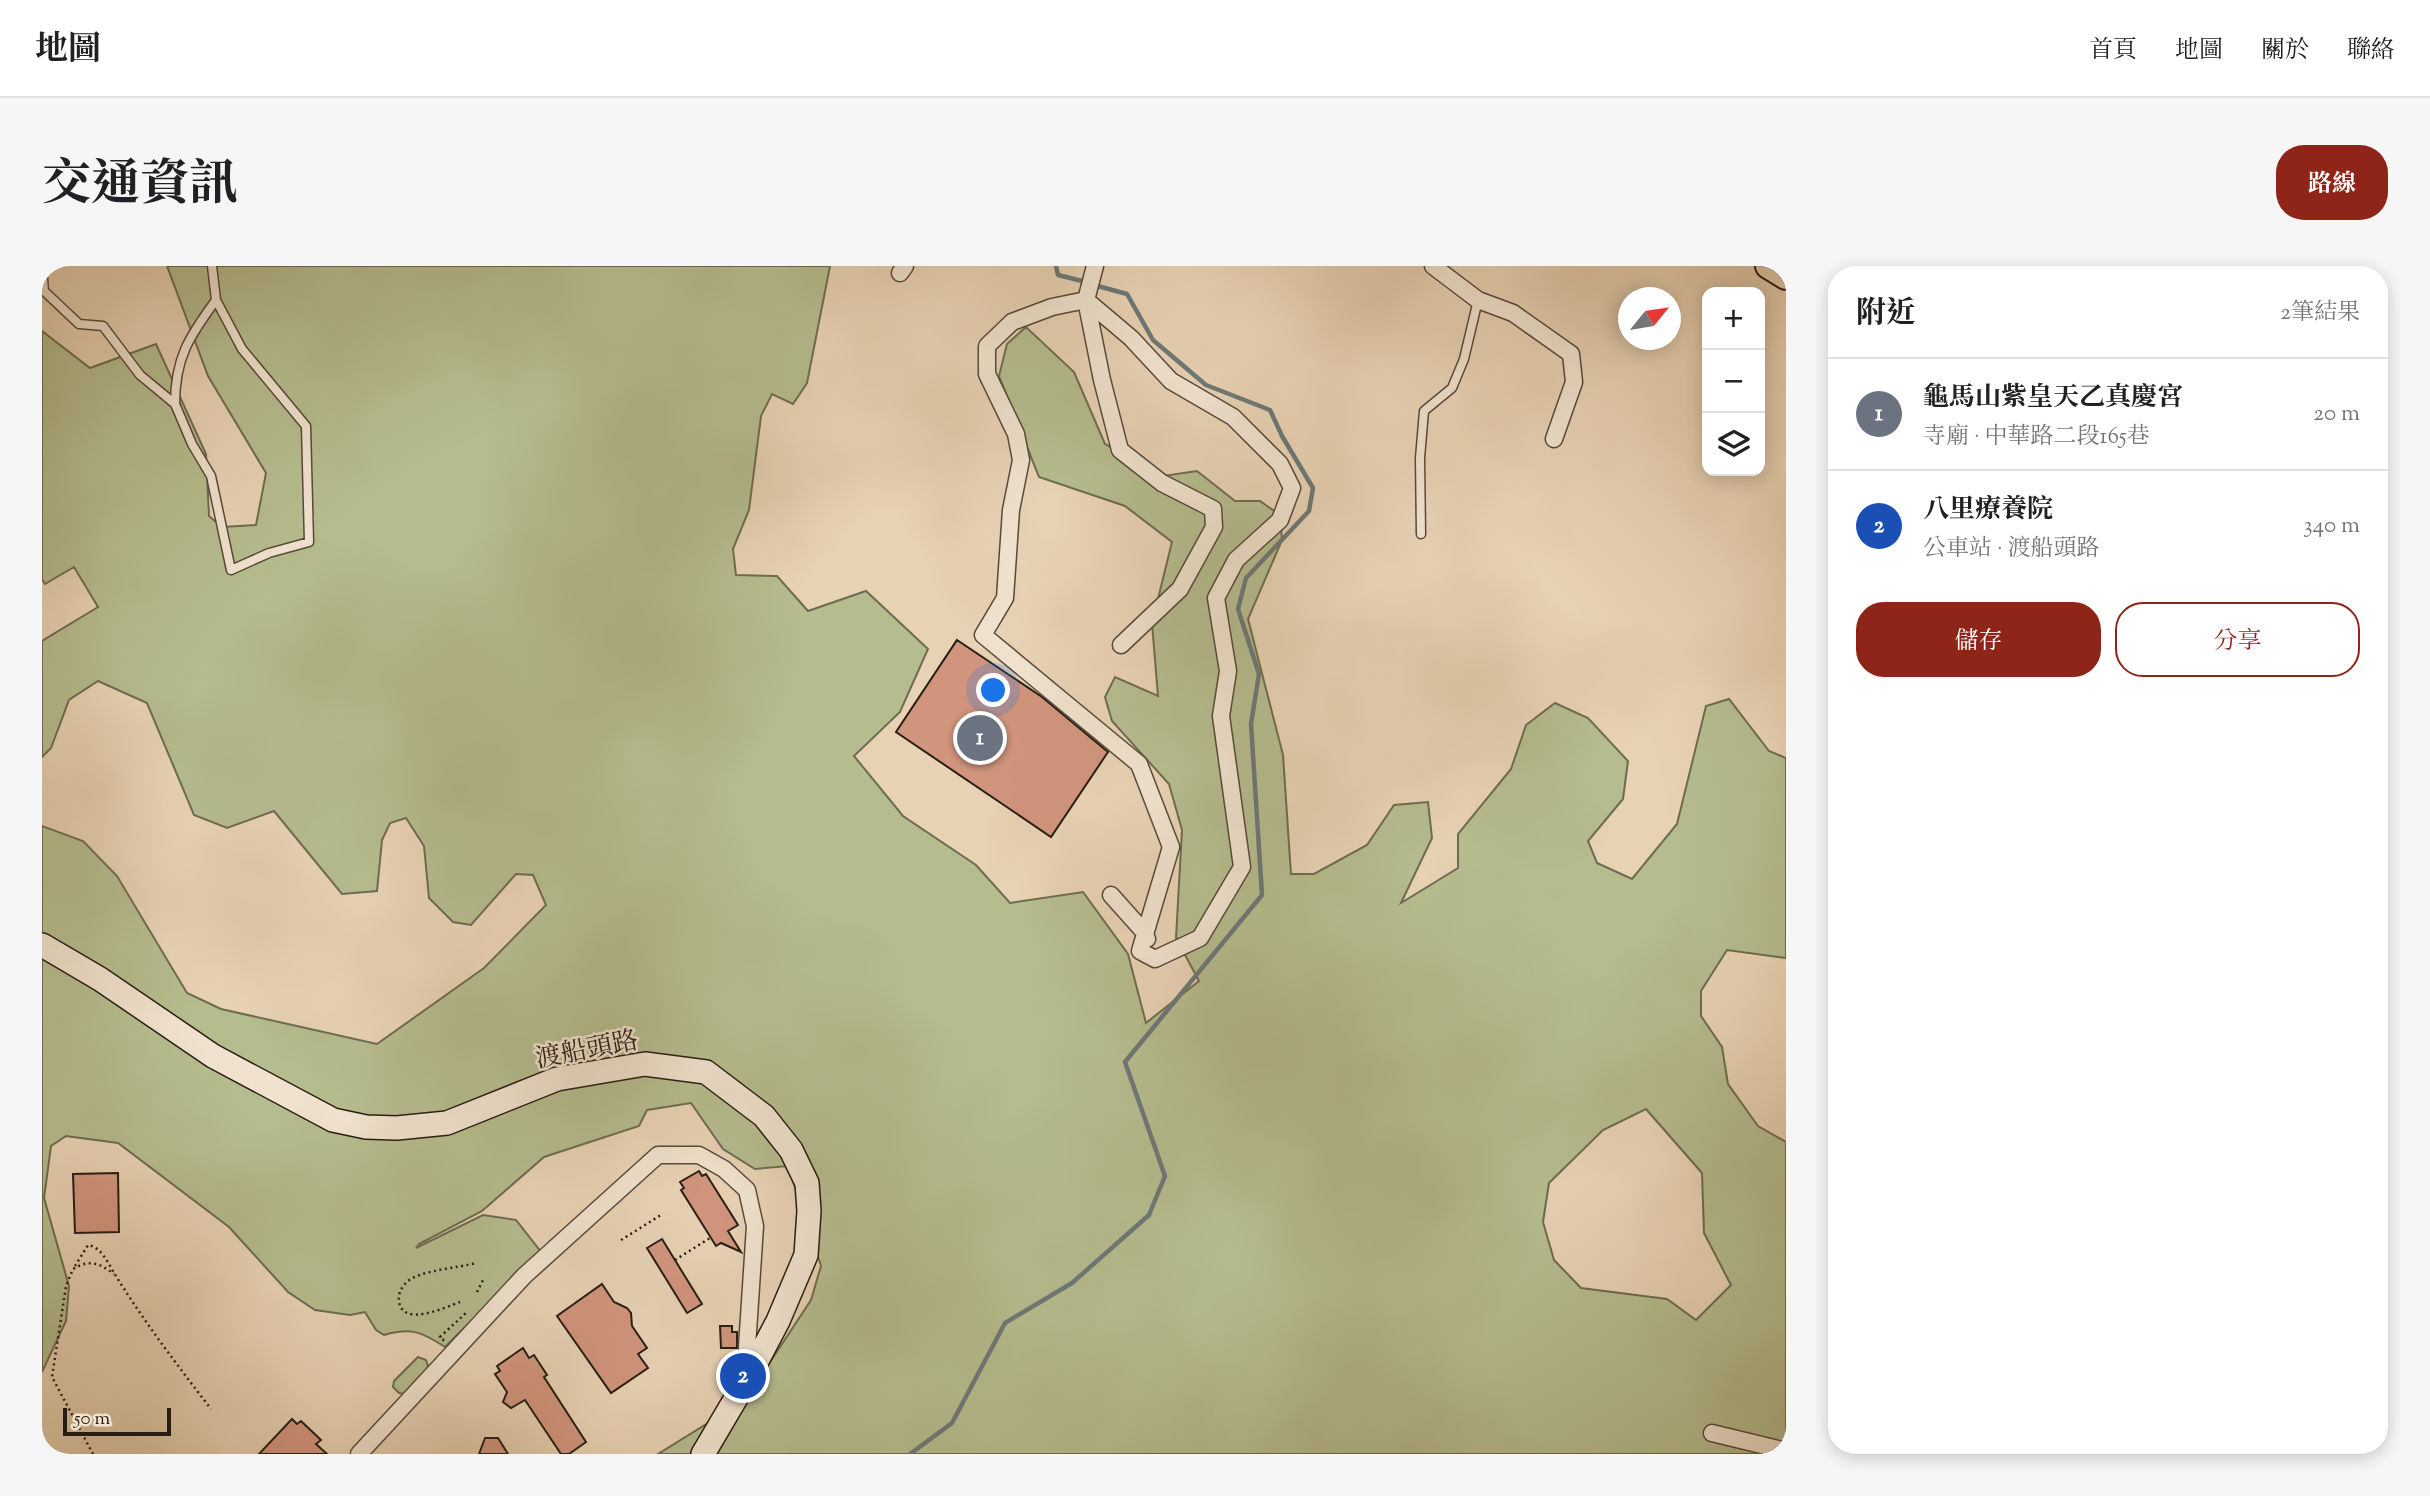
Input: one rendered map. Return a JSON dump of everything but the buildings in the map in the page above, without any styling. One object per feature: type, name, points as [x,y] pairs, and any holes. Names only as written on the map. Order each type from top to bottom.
[{"type":"main road","points":[[1768,266],[1786,277]]},
{"type":"street","points":[[1433,266],[1478,300],[1513,313],[1571,354],[1574,382],[1554,439]]},
{"type":"street","points":[[1094,270],[1087,297],[1102,380],[1120,450],[1162,483],[1213,509],[1214,527],[1180,589],[1121,645]]},
{"type":"street","points":[[1087,297],[1131,338],[1171,381],[1233,417],[1280,464],[1292,488],[1280,520],[1236,560],[1216,598],[1228,671],[1221,716],[1242,867],[1200,938],[1154,959],[1140,951],[1171,846],[1139,764],[983,635],[1005,598],[1012,510],[1021,460],[1016,434],[987,374],[987,346],[1012,321],[1087,297]]},
{"type":"street","points":[[1111,895],[1145,933]]},
{"type":"street","name":"渡船頭路","points":[[42,945],[100,979],[213,1056],[333,1120],[366,1127],[397,1128],[447,1123],[557,1079],[645,1064],[706,1072],[764,1116],[791,1150],[807,1183],[809,1211],[806,1255],[778,1321],[703,1454]]},
{"type":"street","points":[[359,1454],[524,1276],[658,1155],[699,1155],[724,1169],[747,1190],[755,1226],[747,1347],[749,1376]]},
{"type":"street","points":[[1712,1433],[1786,1451]]},
{"type":"lane","points":[[42,266],[44,291],[79,324],[103,326],[140,375],[175,404]]},
{"type":"lane","points":[[212,266],[216,300],[242,349],[306,426],[309,542],[270,553],[231,570],[211,476],[192,444],[175,404],[175,377],[189,337],[216,300]]},
{"type":"lane","points":[[1421,534],[1420,458],[1424,411],[1452,388],[1464,359],[1478,300]]},
{"type":"path","points":[[621,1240],[661,1215]]},
{"type":"path","points":[[675,1261],[710,1238]]},
{"type":"path","points":[[93,1454],[52,1377],[66,1286],[88,1245],[94,1246],[106,1257],[114,1274],[167,1353],[211,1409]]},
{"type":"path","points":[[73,1269],[89,1262],[101,1264],[114,1274]]},
{"type":"path","points":[[460,1302],[413,1315],[400,1306],[399,1299],[402,1287],[416,1276],[476,1263]]},
{"type":"path","points":[[477,1292],[484,1278]]},
{"type":"green space","points":[[167,266],[830,266],[807,383],[793,404],[772,394],[761,416],[749,510],[733,549],[736,575],[777,576],[808,611],[866,591],[928,649],[900,712],[854,756],[903,816],[976,865],[1010,903],[1083,892],[1128,954],[1146,1023],[1199,981],[1176,938],[1182,830],[1169,784],[1112,721],[1105,697],[1115,677],[1158,696],[1152,623],[1172,542],[1125,506],[1039,477],[999,376],[1007,344],[1026,327],[1074,372],[1105,444],[1163,476],[1197,471],[1235,501],[1260,501],[1280,515],[1282,540],[1248,619],[1283,755],[1291,874],[1314,874],[1367,845],[1394,805],[1428,802],[1432,838],[1401,903],[1458,868],[1458,834],[1511,769],[1526,725],[1555,703],[1588,718],[1628,761],[1623,799],[1588,841],[1597,863],[1632,879],[1677,824],[1706,706],[1729,699],[1769,751],[1786,758],[1786,958],[1727,950],[1701,991],[1701,1016],[1722,1047],[1728,1084],[1758,1126],[1786,1142],[1786,1454],[658,1454],[745,1400],[811,1300],[821,1266],[788,1166],[755,1169],[723,1149],[691,1103],[647,1110],[639,1126],[544,1157],[482,1211],[419,1244],[416,1248],[483,1215],[516,1220],[541,1252],[445,1347],[416,1332],[402,1331],[384,1335],[376,1330],[365,1312],[350,1315],[315,1310],[288,1292],[229,1227],[118,1143],[66,1136],[51,1146],[44,1198],[69,1286],[66,1321],[42,1372],[42,826],[83,841],[117,876],[187,993],[221,1009],[377,1044],[484,968],[546,905],[533,875],[516,874],[471,925],[453,922],[429,898],[424,846],[406,818],[390,823],[382,840],[377,891],[342,894],[274,811],[227,828],[194,815],[147,703],[98,681],[69,700],[51,748],[42,757],[42,641],[98,607],[74,567],[45,584],[42,579],[42,331],[90,368],[156,344],[206,454],[209,516],[222,527],[256,525],[266,473],[208,376]],"holes":[[[1646,1109],[1702,1173],[1704,1233],[1731,1285],[1696,1320],[1667,1299],[1581,1288],[1554,1260],[1543,1222],[1549,1183],[1603,1130]]]},
{"type":"green space","points":[[418,1357],[426,1360],[429,1369],[405,1394],[399,1393],[393,1387],[394,1381]]},
{"type":"waterway","points":[[1056,266],[1058,275],[1086,282]]},
{"type":"waterway","points":[[910,1454],[952,1423],[1005,1323],[1072,1283],[1149,1215],[1165,1176],[1125,1062],[1262,895],[1251,724],[1259,674],[1238,609],[1246,578],[1309,511],[1313,488],[1270,410],[1206,385],[1153,340],[1127,294],[1094,285]]},
{"type":"place","name":"龜馬山紫皇天乙真慶宮","points":[[980,738]]},
{"type":"place","name":"八里療養院","points":[[743,1376]]}]
